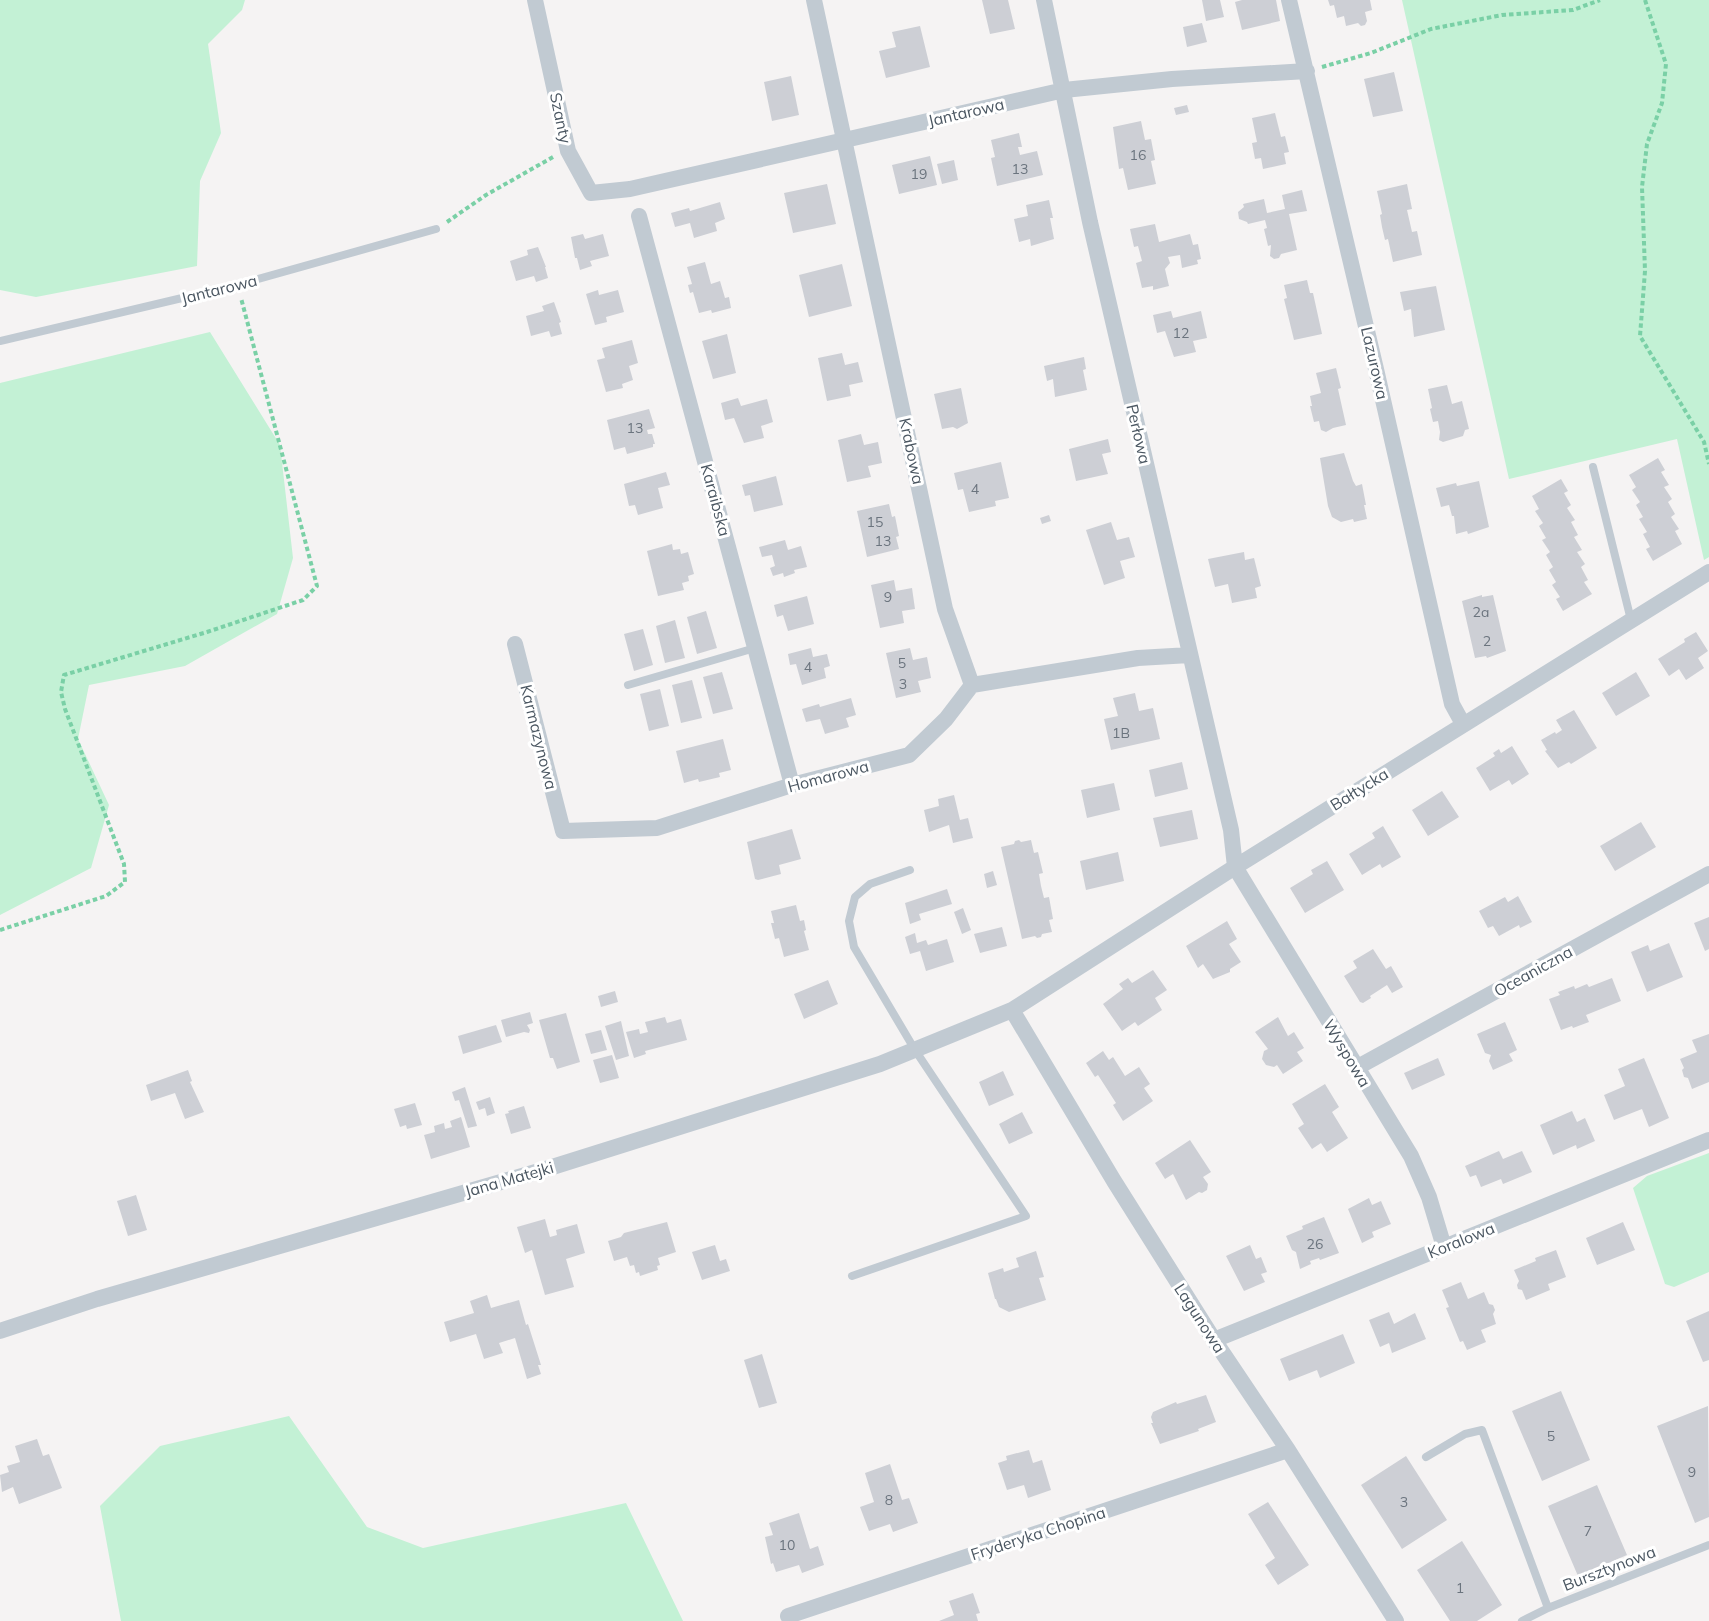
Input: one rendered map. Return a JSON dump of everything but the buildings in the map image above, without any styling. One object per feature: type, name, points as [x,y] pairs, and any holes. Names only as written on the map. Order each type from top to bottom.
[{"type":"street","name":"Szanty","points":[[535,0],[568,151],[591,193],[630,189]]},
{"type":"street","name":"Krabowa","points":[[814,0],[945,609],[972,685]]},
{"type":"street","name":"Perłowa","points":[[1044,0],[1090,222],[1231,830],[1235,867]]},
{"type":"street","name":"Lazurowa","points":[[1289,0],[1452,704],[1463,724]]},
{"type":"street","name":"Jantarowa","points":[[630,189],[1064,90],[1172,79],[1307,71]]},
{"type":"street","name":"Karaibska","points":[[639,216],[792,785]]},
{"type":"street","name":"Bałtycka","points":[[1012,1010],[1235,867],[1709,572]]},
{"type":"street","name":"Karmazynowa","points":[[515,644],[562,831]]},
{"type":"street","points":[[972,685],[1138,658],[1190,655]]},
{"type":"street","name":"Homarowa","points":[[562,831],[657,828],[792,785],[909,755],[946,719],[972,685]]},
{"type":"street","name":"Wyspowa","points":[[1235,867],[1411,1156],[1429,1197],[1444,1247]]},
{"type":"street","name":"Oceaniczna","points":[[1356,1068],[1709,874]]},
{"type":"street","name":"Jana Matejki","points":[[0,1331],[97,1299],[546,1169],[880,1064],[1012,1010]]},
{"type":"street","name":"Lagunowa","points":[[1012,1010],[1114,1181],[1396,1621]]},
{"type":"street","name":"Koralowa","points":[[1214,1340],[1709,1140]]},
{"type":"street","name":"Fryderyka Chopina","points":[[789,1616],[1288,1450]]},
{"type":"lane","name":"Jantarowa","points":[[0,341],[237,285],[436,229]]},
{"type":"lane","points":[[1593,467],[1631,620]]},
{"type":"lane","points":[[628,685],[755,648]]},
{"type":"lane","points":[[852,1276],[1026,1216],[915,1050],[854,947],[849,921],[855,897],[870,884],[910,870]]},
{"type":"lane","points":[[1426,1457],[1465,1434],[1482,1430],[1548,1608]]},
{"type":"lane","name":"Bursztynowa","points":[[1522,1621],[1548,1608],[1709,1545]]},
{"type":"path","points":[[1307,71],[1371,53],[1431,29],[1502,15],[1573,10],[1600,0]]},
{"type":"path","points":[[1645,0],[1666,64],[1662,103],[1647,144],[1642,187],[1645,271],[1640,336],[1704,442],[1709,464]]},
{"type":"path","points":[[436,229],[486,195],[568,151]]},
{"type":"path","points":[[0,930],[105,896],[124,882],[124,864],[65,709],[61,692],[64,675],[303,600],[316,586],[237,285]]},
{"type":"green space","points":[[0,0],[245,0],[242,10],[208,44],[221,133],[200,181],[197,266],[36,297],[0,290]]},
{"type":"green space","points":[[1402,0],[1709,0],[1709,557],[1704,560],[1677,439],[1509,479]]},
{"type":"green space","points":[[210,332],[280,445],[293,558],[277,614],[185,666],[89,685],[78,739],[109,805],[91,868],[0,915],[0,383]]},
{"type":"green space","points":[[1709,1153],[1709,1272],[1674,1287],[1665,1284],[1633,1188],[1647,1176]]},
{"type":"green space","points":[[289,1416],[367,1527],[423,1548],[626,1503],[683,1621],[121,1621],[100,1506],[160,1446]]}]
